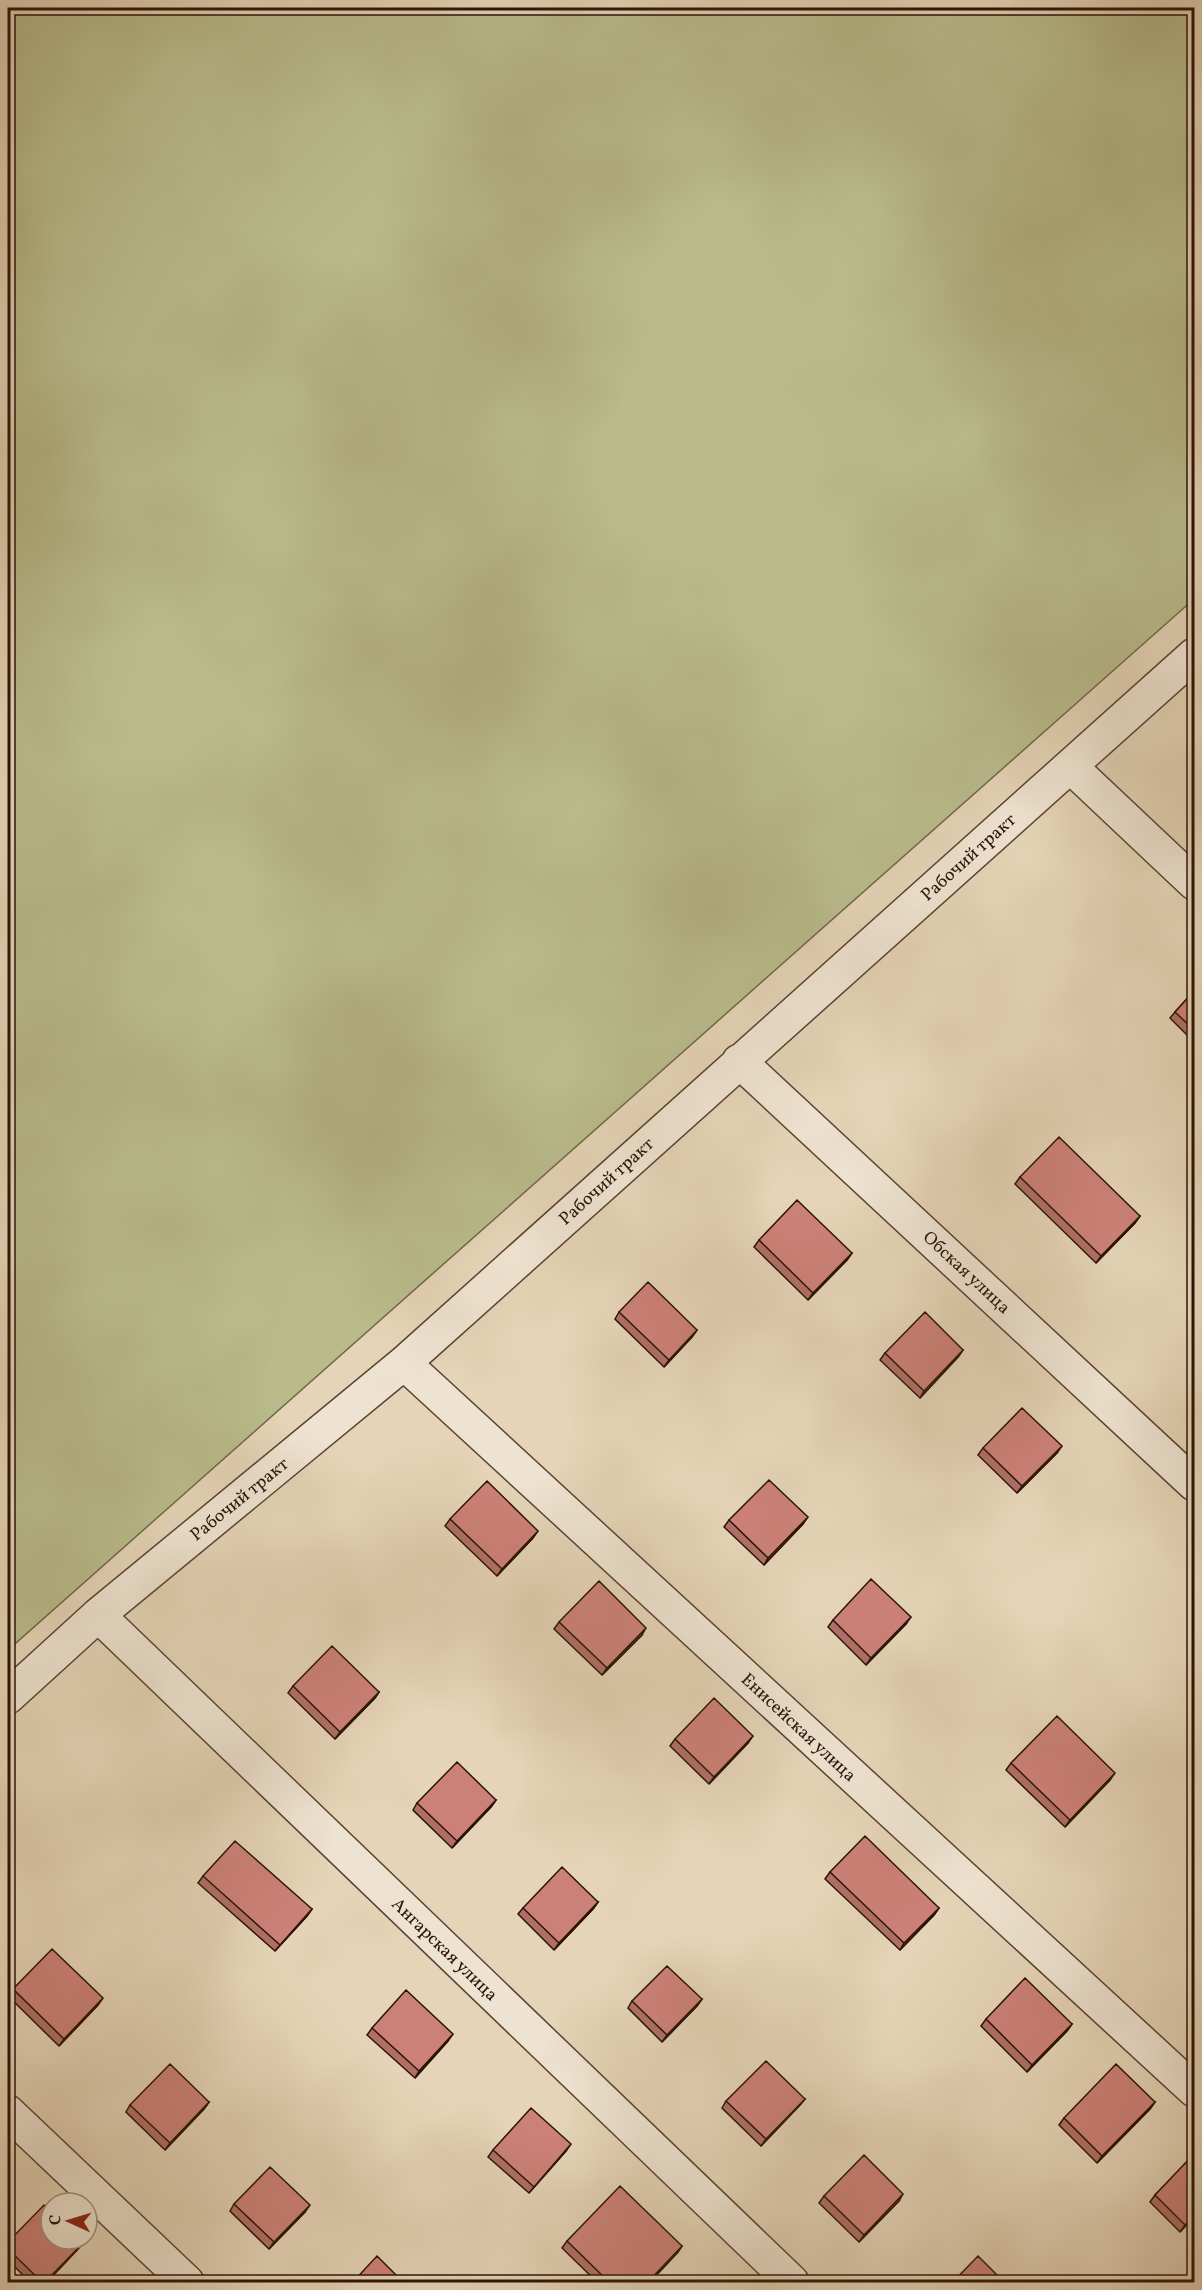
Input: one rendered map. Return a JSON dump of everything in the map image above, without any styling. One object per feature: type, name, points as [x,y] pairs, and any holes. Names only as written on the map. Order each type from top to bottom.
[{"type":"street","name":"Рабочий тракт","points":[[8,1697],[98,1615],[404,1363],[1194,654]]},
{"type":"street","points":[[1070,766],[1194,883]]},
{"type":"street","name":"Обская улица","points":[[739,1061],[1194,1484]]},
{"type":"street","name":"Енисейская улица","points":[[404,1363],[1194,2090]]},
{"type":"street","name":"Ангарская улица","points":[[98,1615],[792,2283]]},
{"type":"street","points":[[8,2112],[187,2283]]},
{"type":"green space","points":[[8,8],[1194,8],[1194,599],[8,1650]]},
{"type":"building","points":[[1194,991],[1194,1030],[1175,1012]]},
{"type":"building","points":[[1059,1137],[1140,1216],[1101,1256],[1020,1177]]},
{"type":"building","points":[[797,1200],[852,1253],[813,1293],[759,1240]]},
{"type":"building","points":[[648,1282],[697,1330],[669,1360],[619,1312]]},
{"type":"building","points":[[925,1312],[963,1350],[924,1391],[885,1353]]},
{"type":"building","points":[[1022,1408],[1062,1446],[1022,1486],[983,1448]]},
{"type":"building","points":[[769,1480],[808,1517],[768,1558],[729,1520]]},
{"type":"building","points":[[487,1481],[538,1531],[502,1569],[450,1519]]},
{"type":"building","points":[[871,1579],[911,1617],[871,1658],[833,1620]]},
{"type":"building","points":[[599,1581],[646,1628],[607,1668],[559,1622]]},
{"type":"building","points":[[332,1646],[379,1692],[340,1732],[293,1686]]},
{"type":"building","points":[[714,1698],[753,1736],[714,1777],[675,1739]]},
{"type":"building","points":[[1057,1716],[1115,1773],[1070,1820],[1011,1763]]},
{"type":"building","points":[[457,1762],[496,1800],[457,1841],[417,1803]]},
{"type":"building","points":[[865,1836],[939,1908],[904,1943],[830,1872]]},
{"type":"building","points":[[235,1841],[312,1909],[280,1945],[203,1876]]},
{"type":"building","points":[[562,1867],[598,1902],[559,1943],[523,1908]]},
{"type":"building","points":[[52,1949],[103,1998],[64,2039],[13,1989]]},
{"type":"building","points":[[667,1966],[702,1999],[667,2035],[632,2001]]},
{"type":"building","points":[[1025,1978],[1072,2024],[1032,2065],[986,2019]]},
{"type":"building","points":[[406,1990],[453,2034],[419,2071],[372,2028]]},
{"type":"building","points":[[766,2061],[805,2099],[766,2139],[726,2101]]},
{"type":"building","points":[[170,2064],[209,2102],[170,2143],[130,2105]]},
{"type":"building","points":[[1116,2064],[1155,2102],[1102,2156],[1064,2118]]},
{"type":"building","points":[[531,2108],[571,2144],[534,2187],[493,2150]]},
{"type":"building","points":[[1194,2154],[1194,2215],[1185,2225],[1155,2195]]},
{"type":"building","points":[[864,2155],[903,2194],[864,2235],[824,2196]]},
{"type":"building","points":[[270,2167],[310,2205],[274,2242],[234,2204]]},
{"type":"building","points":[[620,2186],[682,2246],[647,2283],[610,2283],[567,2241]]},
{"type":"building","points":[[39,2210],[39,2251],[75,2251],[43,2283],[8,2249],[8,2242]]},
{"type":"building","points":[[377,2256],[404,2283],[352,2283]]},
{"type":"building","points":[[978,2256],[1005,2283],[952,2283]]}]
